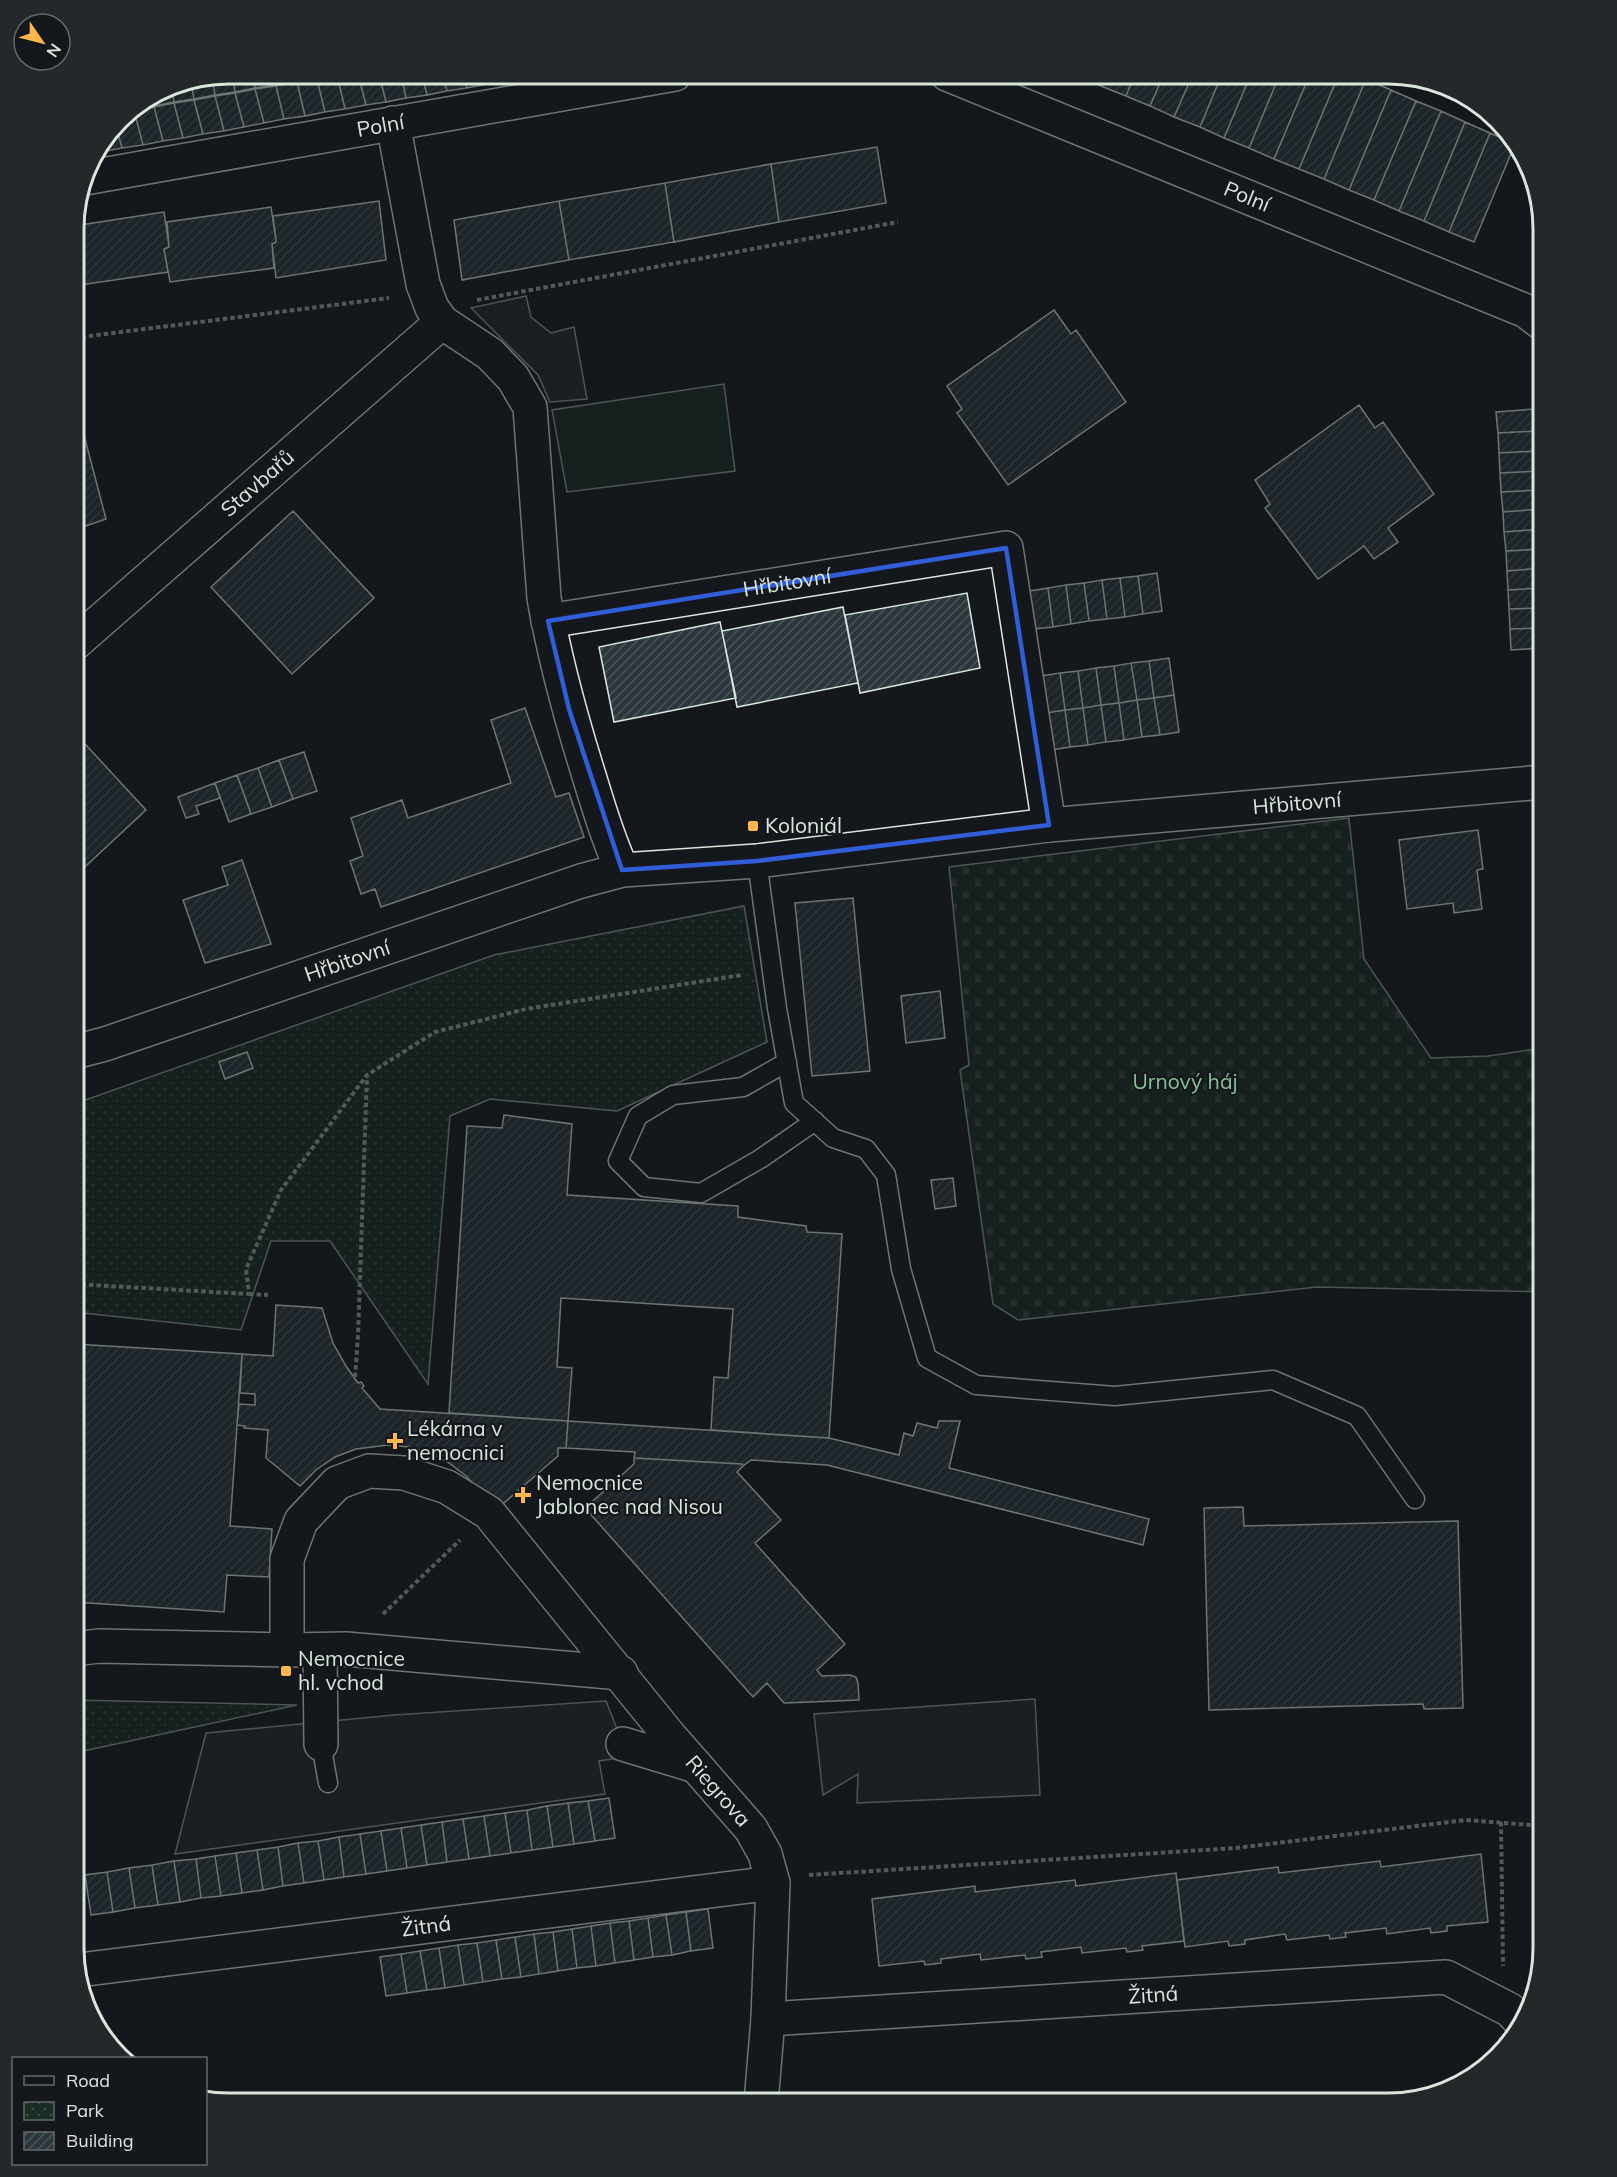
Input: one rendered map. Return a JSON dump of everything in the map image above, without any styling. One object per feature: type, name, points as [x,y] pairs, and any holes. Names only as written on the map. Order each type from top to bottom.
[{"type":"street","name":"Polní","points":[[94,176],[617,84]]},
{"type":"street","name":"Polní","points":[[971,84],[1526,311],[1533,316]]},
{"type":"street","points":[[393,123],[433,308],[490,354],[513,378],[530,407],[543,598],[569,709],[608,840],[622,870]]},
{"type":"street","name":"Stavbařů","points":[[84,635],[433,308]]},
{"type":"street","name":"Hřbitovní","points":[[548,621],[1006,548],[1049,825]]},
{"type":"street","name":"Hřbitovní","points":[[84,1049],[581,881],[622,870],[757,861],[1049,825],[1533,783]]},
{"type":"street","name":"Riegrova","points":[[287,1650],[287,1559],[301,1521],[337,1483],[369,1471],[404,1473],[447,1487],[499,1524],[657,1720],[751,1829],[765,1854],[773,1883],[768,2019],[762,2093]]},
{"type":"street","points":[[84,1648],[99,1646],[333,1650],[621,1673]]},
{"type":"street","points":[[321,1744],[333,1650]]},
{"type":"street","points":[[623,1744],[696,1766]]},
{"type":"street","name":"Žitná","points":[[85,1969],[773,1883]]},
{"type":"street","name":"Žitná","points":[[768,2019],[1446,1977],[1513,2015]]},
{"type":"lane","points":[[757,861],[794,1103],[833,1138],[866,1149],[886,1175],[901,1269],[927,1358],[976,1385],[1115,1396],[1273,1380],[1357,1416],[1415,1499]]},
{"type":"lane","points":[[787,1062],[743,1087],[673,1095],[638,1116],[618,1161],[644,1187],[701,1193],[760,1160],[815,1121]]},
{"type":"lane","points":[[321,1744],[328,1783]]},
{"type":"path","points":[[84,337],[433,308],[898,222]]},
{"type":"path","points":[[249,1294],[246,1269],[281,1190],[366,1075],[435,1032],[526,1009],[772,970]]},
{"type":"path","points":[[355,1377],[359,1324],[366,1075]]},
{"type":"path","points":[[84,1285],[268,1295]]},
{"type":"path","points":[[333,1650],[499,1524]]},
{"type":"path","points":[[773,1883],[794,1876],[1236,1848],[1466,1820],[1533,1825]]},
{"type":"path","points":[[1501,1822],[1513,2015]]},
{"type":"highlighted area","points":[[1006,548],[1049,825],[757,861],[622,870],[569,709],[548,621]]},
{"type":"green space","points":[[724,384],[735,471],[567,492],[552,410]]},
{"type":"green space","name":"Urnový háj","points":[[1349,818],[1364,959],[1431,1058],[1488,1056],[1533,1049],[1533,1292],[1317,1287],[1018,1320],[993,1304],[960,1070],[969,1065],[949,867]]},
{"type":"green space","points":[[744,906],[767,1042],[617,1111],[490,1099],[450,1116],[428,1384],[330,1241],[271,1241],[241,1330],[84,1313],[84,1100],[494,955]]},
{"type":"green space","points":[[84,1700],[297,1705],[84,1751]]},
{"type":"shaded area","points":[[526,296],[531,317],[551,333],[574,327],[587,399],[550,402],[538,375],[471,308]]},
{"type":"shaded area","points":[[1035,1699],[1040,1795],[857,1803],[858,1774],[823,1795],[814,1714]]},
{"type":"shaded area","points":[[606,1701],[626,1757],[599,1761],[605,1794],[175,1854],[206,1733],[394,1715]]},
{"type":"building","points":[[234,84],[235,92],[215,95],[213,85]]},
{"type":"building","points":[[234,84],[254,84],[255,88],[235,92]]},
{"type":"building","points":[[254,84],[276,85],[255,88]]},
{"type":"building","points":[[297,84],[318,84],[325,112],[305,116]]},
{"type":"building","points":[[297,84],[305,116],[284,119],[276,86]]},
{"type":"building","points":[[318,84],[339,84],[345,109],[325,112]]},
{"type":"building","points":[[339,84],[361,84],[366,105],[345,109]]},
{"type":"building","points":[[361,84],[382,84],[386,102],[366,105]]},
{"type":"building","points":[[382,84],[403,84],[406,98],[386,102]]},
{"type":"building","points":[[403,84],[424,84],[427,95],[406,98]]},
{"type":"building","points":[[424,84],[445,84],[447,91],[427,95]]},
{"type":"building","points":[[445,84],[466,84],[467,88],[447,91]]},
{"type":"building","points":[[466,84],[488,84],[467,88]]},
{"type":"building","points":[[1102,84],[1131,84],[1126,96],[1101,86]]},
{"type":"building","points":[[1131,84],[1160,84],[1150,106],[1126,96]]},
{"type":"building","points":[[1160,84],[1189,84],[1174,117],[1150,106]]},
{"type":"building","points":[[1189,84],[1218,84],[1200,127],[1174,117]]},
{"type":"building","points":[[1218,84],[1247,84],[1224,138],[1200,127]]},
{"type":"building","points":[[1247,84],[1276,84],[1249,148],[1224,138]]},
{"type":"building","points":[[1276,84],[1306,84],[1274,159],[1249,148]]},
{"type":"building","points":[[1306,84],[1335,84],[1299,169],[1274,159]]},
{"type":"building","points":[[1335,84],[1364,84],[1324,179],[1299,169]]},
{"type":"building","points":[[1364,84],[1377,84],[1391,90],[1349,190],[1324,179]]},
{"type":"building","points":[[213,85],[215,95],[194,99],[192,89]]},
{"type":"building","points":[[276,86],[284,119],[264,123],[255,89]]},
{"type":"building","points":[[192,89],[194,99],[174,102],[173,96]]},
{"type":"building","points":[[255,89],[264,123],[244,127],[235,93]]},
{"type":"building","points":[[1391,90],[1416,101],[1374,200],[1349,190]]},
{"type":"building","points":[[235,93],[244,127],[224,131],[215,96]]},
{"type":"building","points":[[173,96],[174,102],[154,106],[156,103]]},
{"type":"building","points":[[215,96],[224,131],[203,134],[194,100]]},
{"type":"building","points":[[194,100],[203,134],[183,138],[174,103]]},
{"type":"building","points":[[1416,101],[1441,111],[1399,211],[1374,200]]},
{"type":"building","points":[[174,103],[183,138],[163,141],[154,107]]},
{"type":"building","points":[[154,107],[163,141],[143,145],[136,118],[148,108]]},
{"type":"building","points":[[1441,111],[1465,122],[1424,221],[1399,211]]},
{"type":"building","points":[[136,118],[143,145],[122,148],[118,135]]},
{"type":"building","points":[[1465,122],[1490,133],[1449,232],[1424,221]]},
{"type":"building","points":[[1490,133],[1500,137],[1511,153],[1474,242],[1449,232]]},
{"type":"building","points":[[118,135],[122,148],[106,151]]},
{"type":"building","points":[[877,147],[886,203],[779,222],[771,164]]},
{"type":"building","points":[[771,164],[779,222],[674,242],[665,183]]},
{"type":"building","points":[[665,183],[674,242],[569,260],[559,201]]},
{"type":"building","points":[[379,201],[386,260],[276,278],[272,244],[276,242],[273,216]]},
{"type":"building","points":[[559,201],[569,260],[462,280],[454,220]]},
{"type":"building","points":[[271,207],[276,240],[272,244],[274,268],[170,282],[164,249],[169,247],[167,222]]},
{"type":"building","points":[[164,212],[169,247],[164,249],[168,272],[84,285],[84,224]]},
{"type":"building","points":[[1054,310],[1071,334],[1076,330],[1126,402],[1008,485],[957,413],[962,409],[947,386]]},
{"type":"building","points":[[1359,405],[1375,428],[1383,422],[1434,494],[1388,528],[1398,542],[1374,559],[1364,546],[1318,579],[1265,508],[1270,504],[1255,480]]},
{"type":"building","points":[[1533,409],[1533,431],[1498,433],[1496,412]]},
{"type":"building","points":[[1533,431],[1533,451],[1499,453],[1498,433]]},
{"type":"building","points":[[84,435],[106,519],[84,527]]},
{"type":"building","points":[[1533,451],[1533,471],[1500,473],[1499,453]]},
{"type":"building","points":[[1533,471],[1533,490],[1501,492],[1500,473]]},
{"type":"building","points":[[1533,490],[1533,510],[1503,512],[1501,492]]},
{"type":"building","points":[[1533,510],[1533,530],[1504,532],[1503,512]]},
{"type":"building","points":[[293,511],[374,598],[292,674],[211,587]]},
{"type":"building","points":[[1533,530],[1533,550],[1506,551],[1504,532]]},
{"type":"building","points":[[1533,550],[1533,569],[1507,571],[1506,551]]},
{"type":"building","points":[[1533,569],[1533,589],[1508,590],[1507,571]]},
{"type":"building","points":[[1157,573],[1162,611],[1143,614],[1138,576]]},
{"type":"building","points":[[1138,576],[1143,614],[1125,617],[1120,578]]},
{"type":"building","points":[[1120,578],[1125,617],[1107,619],[1102,580]]},
{"type":"building","points":[[1102,580],[1107,619],[1089,621],[1084,583]]},
{"type":"building","points":[[1084,583],[1089,621],[1071,624],[1066,585]]},
{"type":"building","points":[[1066,585],[1071,624],[1053,627],[1048,588]]},
{"type":"building","points":[[1048,588],[1053,627],[1034,629],[1029,591]]},
{"type":"building","points":[[1533,589],[1533,608],[1509,609],[1508,590]]},
{"type":"building","points":[[967,593],[980,668],[860,693],[845,615]]},
{"type":"building","points":[[843,607],[858,683],[737,707],[722,631]]},
{"type":"building","points":[[1533,608],[1533,628],[1510,629],[1509,609]]},
{"type":"building","points":[[720,622],[736,698],[614,722],[599,647]]},
{"type":"building","points":[[1533,628],[1533,649],[1511,650],[1510,629]]},
{"type":"building","points":[[1169,658],[1174,695],[1154,698],[1149,661]]},
{"type":"building","points":[[1149,661],[1154,698],[1137,700],[1131,663]]},
{"type":"building","points":[[1131,663],[1137,700],[1119,703],[1114,666]]},
{"type":"building","points":[[1114,666],[1119,703],[1101,705],[1096,668]]},
{"type":"building","points":[[1096,668],[1101,705],[1083,708],[1078,671]]},
{"type":"building","points":[[1078,671],[1083,708],[1065,710],[1060,673]]},
{"type":"building","points":[[1060,673],[1065,710],[1046,713],[1041,676]]},
{"type":"building","points":[[1174,695],[1179,732],[1160,735],[1154,698]]},
{"type":"building","points":[[1154,698],[1160,735],[1142,737],[1137,700]]},
{"type":"building","points":[[1137,700],[1142,737],[1124,740],[1119,703]]},
{"type":"building","points":[[1119,703],[1124,740],[1106,742],[1101,705]]},
{"type":"building","points":[[1101,705],[1106,742],[1088,745],[1083,708]]},
{"type":"building","points":[[525,708],[556,797],[569,793],[584,837],[381,907],[375,889],[361,894],[350,861],[363,856],[351,818],[402,800],[408,818],[511,783],[491,720]]},
{"type":"building","points":[[1083,708],[1088,745],[1070,747],[1065,710]]},
{"type":"building","points":[[1065,710],[1070,747],[1051,750],[1046,713]]},
{"type":"building","points":[[84,743],[146,810],[84,868]]},
{"type":"building","points":[[304,752],[317,791],[293,799],[279,760]]},
{"type":"building","points":[[279,760],[293,799],[272,807],[258,768]]},
{"type":"building","points":[[258,768],[272,807],[251,814],[237,775]]},
{"type":"building","points":[[237,775],[251,814],[229,822],[215,783]]},
{"type":"building","points":[[215,783],[220,798],[196,806],[199,814],[186,818],[178,797]]},
{"type":"building","points":[[1478,830],[1483,869],[1477,870],[1482,909],[1454,913],[1453,903],[1407,909],[1399,840]]},
{"type":"building","points":[[242,860],[271,944],[205,963],[183,900],[228,885],[222,867]]},
{"type":"building","points":[[853,898],[870,1071],[812,1076],[795,903]]},
{"type":"building","points":[[940,991],[945,1038],[906,1043],[901,996]]},
{"type":"building","points":[[247,1052],[253,1068],[225,1079],[219,1062]]},
{"type":"building","points":[[504,1115],[572,1124],[567,1195],[738,1206],[738,1217],[806,1226],[807,1232],[842,1234],[829,1438],[711,1430],[714,1377],[728,1378],[733,1309],[561,1298],[557,1367],[572,1368],[568,1421],[449,1413],[467,1126],[502,1128]]},
{"type":"building","points":[[953,1178],[956,1206],[935,1209],[931,1180]]},
{"type":"building","points":[[276,1305],[322,1308],[333,1343],[346,1366],[358,1383],[361,1382],[364,1386],[362,1388],[380,1409],[568,1421],[566,1448],[558,1448],[558,1456],[497,1509],[466,1476],[449,1463],[430,1453],[409,1447],[388,1445],[356,1449],[335,1457],[316,1470],[300,1486],[266,1458],[268,1430],[244,1428],[245,1426],[237,1425],[239,1404],[255,1405],[255,1394],[240,1393],[242,1354],[273,1356]]},
{"type":"building","points":[[84,1345],[242,1354],[230,1526],[272,1529],[269,1577],[227,1575],[224,1612],[84,1603]]},
{"type":"building","points":[[568,1421],[829,1438],[899,1455],[904,1433],[913,1436],[917,1423],[937,1428],[939,1421],[960,1421],[949,1468],[1149,1519],[1143,1545],[827,1465],[751,1460],[743,1466],[742,1464],[634,1458],[635,1452],[566,1448]]},
{"type":"building","points":[[634,1458],[742,1464],[743,1466],[737,1472],[781,1520],[755,1543],[845,1644],[817,1670],[822,1676],[850,1675],[856,1677],[859,1700],[784,1703],[767,1683],[753,1697],[585,1508],[634,1464]]},
{"type":"building","points":[[1243,1507],[1244,1526],[1458,1521],[1463,1708],[1424,1709],[1423,1704],[1209,1710],[1204,1508]]},
{"type":"building","points":[[609,1798],[615,1838],[595,1841],[588,1801]]},
{"type":"building","points":[[588,1801],[595,1841],[574,1844],[568,1803]]},
{"type":"building","points":[[568,1803],[574,1844],[553,1847],[547,1806]]},
{"type":"building","points":[[547,1806],[553,1847],[532,1850],[527,1810]]},
{"type":"building","points":[[527,1810],[532,1850],[511,1853],[505,1813]]},
{"type":"building","points":[[505,1813],[511,1853],[490,1856],[484,1816]]},
{"type":"building","points":[[484,1816],[490,1856],[469,1859],[463,1819]]},
{"type":"building","points":[[463,1819],[469,1859],[447,1862],[442,1822]]},
{"type":"building","points":[[442,1822],[447,1862],[427,1865],[421,1825]]},
{"type":"building","points":[[421,1825],[427,1865],[407,1868],[401,1828]]},
{"type":"building","points":[[401,1828],[407,1868],[387,1871],[381,1831]]},
{"type":"building","points":[[381,1831],[387,1871],[366,1874],[360,1834]]},
{"type":"building","points":[[360,1834],[366,1874],[344,1877],[339,1837]]},
{"type":"building","points":[[339,1837],[344,1877],[324,1880],[318,1841]]},
{"type":"building","points":[[318,1841],[324,1880],[304,1883],[298,1843]]},
{"type":"building","points":[[298,1843],[304,1883],[283,1886],[278,1847]]},
{"type":"building","points":[[278,1847],[283,1886],[263,1890],[257,1850]]},
{"type":"building","points":[[257,1850],[263,1890],[242,1893],[236,1853]]},
{"type":"building","points":[[236,1853],[242,1893],[221,1896],[215,1856]]},
{"type":"building","points":[[1481,1854],[1488,1922],[1447,1926],[1447,1931],[1431,1933],[1430,1928],[1387,1934],[1386,1928],[1345,1933],[1346,1937],[1330,1939],[1329,1935],[1287,1940],[1285,1934],[1245,1940],[1245,1944],[1229,1946],[1228,1941],[1185,1947],[1177,1880],[1278,1867],[1279,1873],[1380,1861],[1381,1867]]},
{"type":"building","points":[[215,1856],[221,1896],[201,1898],[196,1859]]},
{"type":"building","points":[[196,1859],[201,1898],[180,1902],[174,1861]]},
{"type":"building","points":[[174,1861],[180,1902],[158,1905],[152,1865]]},
{"type":"building","points":[[152,1865],[158,1905],[135,1908],[129,1868]]},
{"type":"building","points":[[129,1868],[135,1908],[113,1912],[107,1872]]},
{"type":"building","points":[[107,1872],[113,1912],[91,1915],[85,1875]]},
{"type":"building","points":[[1176,1873],[1184,1941],[1142,1946],[1143,1950],[1127,1952],[1126,1948],[1082,1953],[1081,1947],[1041,1952],[1042,1957],[1026,1959],[1025,1955],[981,1960],[980,1954],[941,1959],[941,1963],[925,1965],[924,1961],[879,1966],[872,1899],[975,1886],[975,1892],[1075,1880],[1076,1886]]},
{"type":"building","points":[[708,1909],[713,1948],[691,1951],[686,1912]]},
{"type":"building","points":[[686,1912],[691,1951],[672,1955],[666,1915]]},
{"type":"building","points":[[666,1915],[672,1955],[653,1957],[648,1918]]},
{"type":"building","points":[[648,1918],[653,1957],[634,1960],[629,1921]]},
{"type":"building","points":[[629,1921],[634,1960],[615,1963],[610,1923]]},
{"type":"building","points":[[610,1923],[615,1963],[596,1966],[591,1926]]},
{"type":"building","points":[[591,1926],[596,1966],[577,1968],[572,1929]]},
{"type":"building","points":[[572,1929],[577,1968],[558,1971],[553,1932]]},
{"type":"building","points":[[553,1932],[558,1971],[539,1974],[534,1934]]},
{"type":"building","points":[[534,1934],[539,1974],[521,1977],[515,1937]]},
{"type":"building","points":[[515,1937],[521,1977],[502,1979],[496,1940]]},
{"type":"building","points":[[496,1940],[502,1979],[483,1982],[477,1943]]},
{"type":"building","points":[[477,1943],[483,1982],[464,1985],[458,1945]]},
{"type":"building","points":[[458,1945],[464,1985],[445,1988],[439,1948]]},
{"type":"building","points":[[439,1948],[445,1988],[427,1990],[420,1951]]},
{"type":"building","points":[[420,1951],[427,1990],[407,1993],[401,1954]]},
{"type":"building","points":[[401,1954],[407,1993],[386,1996],[380,1957]]},
{"type":"place","name":"Koloniál","points":[[753,826]]},
{"type":"place","name":"Lékárna v nemocnici","points":[[395,1441]]},
{"type":"place","name":"Nemocnice Jablonec nad Nisou","points":[[523,1495]]},
{"type":"place","name":"Nemocnice hl. vchod","points":[[286,1671]]}]
